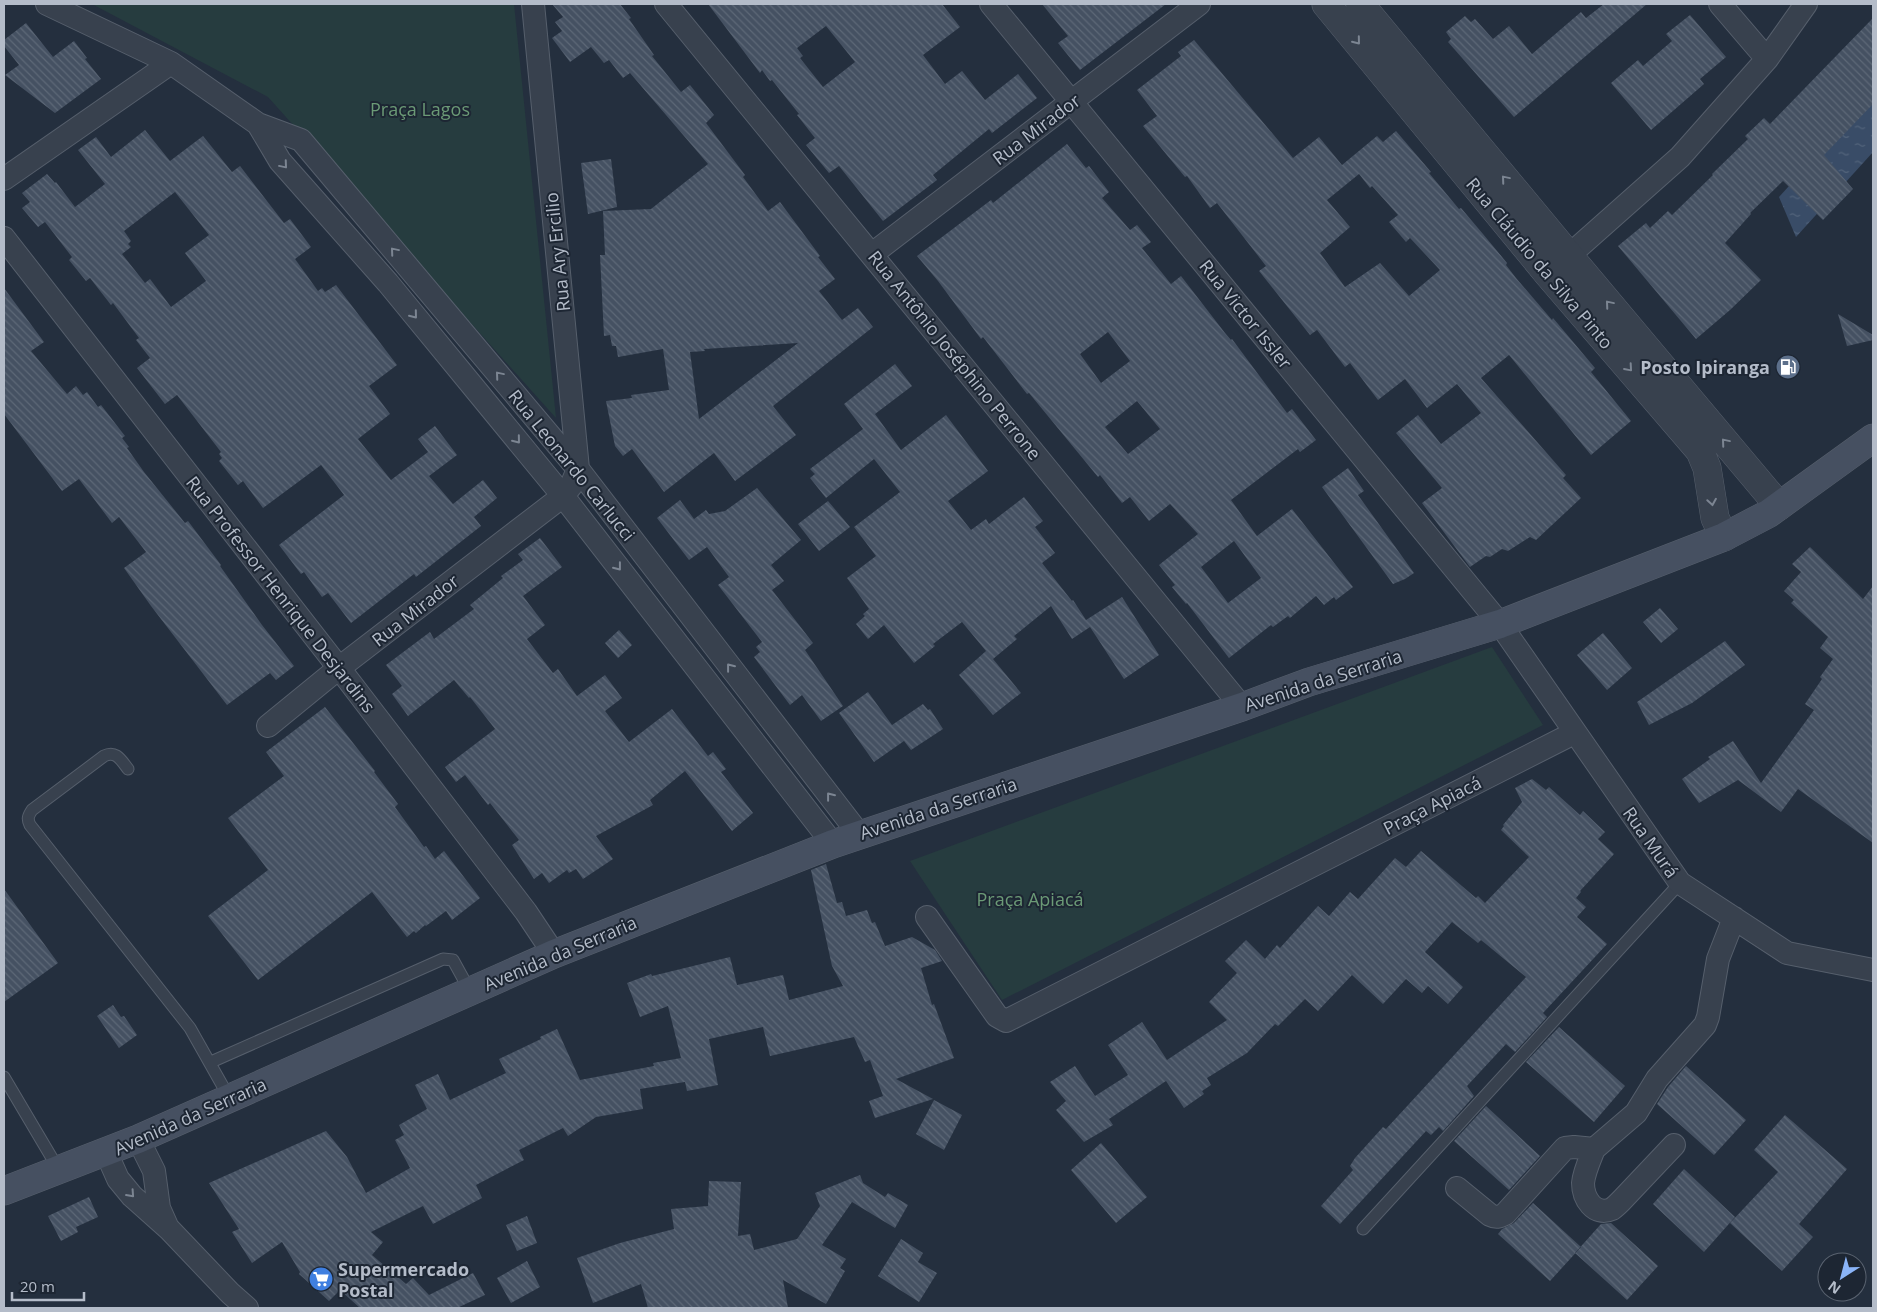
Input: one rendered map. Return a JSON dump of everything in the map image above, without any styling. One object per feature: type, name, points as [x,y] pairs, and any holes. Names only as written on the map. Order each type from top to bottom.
[{"type":"main road","name":"Avenida da Serraria","points":[[4,1191],[138,1139],[554,954],[859,834],[1242,707],[1309,682],[1500,624],[1724,537],[1768,514],[1873,438]]},
{"type":"street","name":"Rua Leonardo Carlucci","points":[[47,4],[171,63],[258,124],[301,140],[578,469],[859,834]]},
{"type":"street","name":"Rua Ary Ercilio","points":[[533,4],[578,469]]},
{"type":"street","name":"Rua Antônio Joséphino Perrone","points":[[666,4],[1242,707]]},
{"type":"street","name":"Rua Victor Issler","points":[[991,4],[1500,624]]},
{"type":"street","name":"Rua Mirador","points":[[872,254],[1199,4]]},
{"type":"street","name":"Rua Cláudio da Silva Pinto","points":[[1326,4],[1548,274],[1700,451],[1707,468],[1715,518],[1724,537]]},
{"type":"street","name":"Rua Cláudio da Silva Pinto","points":[[1360,4],[1779,506]]},
{"type":"street","points":[[1720,4],[1767,59]]},
{"type":"street","points":[[1548,274],[1680,157],[1767,59],[1806,4]]},
{"type":"street","points":[[4,179],[171,63]]},
{"type":"street","points":[[1414,111],[1434,93]]},
{"type":"street","name":"Rua Leonardo Carlucci","points":[[258,124],[280,161],[388,283],[563,496],[834,844]]},
{"type":"street","name":"Rua Professor Henrique Desjardins","points":[[4,238],[339,668],[526,912],[554,954]]},
{"type":"street","points":[[563,496],[571,486],[578,469]]},
{"type":"street","name":"Rua Mirador","points":[[268,726],[339,668],[563,496]]},
{"type":"street","name":"Rua Murá","points":[[1500,624],[1680,883],[1787,953],[1873,970]]},
{"type":"street","name":"Praça Apiacá","points":[[927,917],[997,1016],[1006,1021],[1574,733]]},
{"type":"street","points":[[1674,1145],[1612,1209],[1603,1211],[1593,1207],[1585,1198],[1583,1182],[1594,1149],[1636,1113],[1657,1080],[1705,1025],[1708,1018],[1718,959],[1734,918]]},
{"type":"street","points":[[138,1139],[154,1171],[159,1208],[169,1229]]},
{"type":"street","points":[[1457,1188],[1490,1215],[1500,1217],[1505,1214],[1565,1148],[1574,1146],[1594,1149]]},
{"type":"street","points":[[106,1152],[118,1179],[132,1196],[169,1229],[230,1293],[247,1308]]},
{"type":"lane","points":[[128,769],[114,754],[109,753],[32,810],[28,815],[28,820],[190,1028],[211,1062],[230,1099]]},
{"type":"lane","points":[[1363,1229],[1680,883]]},
{"type":"lane","points":[[211,1062],[443,959],[453,960],[457,964],[470,990]]},
{"type":"lane","points":[[4,1077],[59,1170]]},
{"type":"green space","name":"Praça Lagos","points":[[92,4],[514,4],[556,418],[268,97]]},
{"type":"green space","name":"Praça Apiacá","points":[[1492,647],[1543,725],[1002,1000],[910,861]]},
{"type":"water","points":[[1873,94],[1873,152],[1796,237],[1779,197]]},
{"type":"building","points":[[552,4],[620,4],[654,55],[652,56],[681,92],[690,85],[714,115],[706,123],[745,175],[743,177],[768,211],[780,202],[820,256],[818,257],[835,279],[819,291],[842,320],[858,308],[873,327],[773,406],[796,435],[735,481],[714,453],[664,492],[632,449],[623,456],[615,446],[606,401],[632,398],[631,395],[669,390],[663,349],[618,357],[616,346],[612,346],[610,335],[604,336],[600,255],[605,255],[603,211],[651,209],[708,164],[630,73],[623,78],[609,60],[604,63],[591,47],[570,62],[552,38],[562,31],[555,22],[563,17]],"holes":[[[798,343],[699,419],[690,352],[705,351],[704,349]]]},
{"type":"building","points":[[708,4],[942,4],[960,27],[923,55],[945,84],[962,71],[985,100],[1018,74],[1037,98],[992,133],[989,129],[933,175],[937,180],[883,221],[839,166],[829,173],[806,145],[815,138],[797,115],[799,114],[772,80],[770,81],[762,70],[760,73]],"holes":[[[826,26],[855,62],[823,87],[800,58],[803,56],[797,48]]]},
{"type":"building","points":[[1042,4],[1166,4],[1080,70],[1058,43],[1068,36]]},
{"type":"building","points":[[1604,4],[1647,4],[1514,117],[1448,42],[1451,39],[1446,32],[1465,16],[1471,22],[1475,19],[1493,39],[1509,26],[1532,54],[1581,12],[1586,18]]},
{"type":"building","points":[[1690,15],[1726,57],[1700,79],[1704,84],[1651,130],[1611,83],[1638,60],[1643,66],[1672,41],[1666,34]]},
{"type":"building","points":[[1873,18],[1873,104],[1824,155],[1853,189],[1823,220],[1783,181],[1750,213],[1725,243],[1761,280],[1696,339],[1618,246],[1646,223],[1650,228],[1668,211],[1672,215],[1748,139],[1745,136],[1764,118],[1770,124]]},
{"type":"building","points":[[26,23],[53,57],[74,41],[101,79],[55,113],[5,75],[19,65],[4,46],[4,40]]},
{"type":"building","points":[[1194,40],[1293,158],[1319,137],[1342,165],[1377,136],[1383,142],[1396,131],[1459,209],[1461,208],[1507,263],[1506,265],[1516,278],[1595,368],[1591,372],[1631,421],[1591,455],[1509,355],[1481,378],[1566,475],[1563,478],[1581,498],[1536,540],[1530,537],[1508,551],[1502,549],[1490,557],[1486,556],[1470,567],[1422,503],[1442,488],[1396,433],[1418,415],[1441,444],[1481,413],[1457,384],[1427,408],[1405,379],[1378,400],[1350,363],[1345,367],[1317,330],[1310,335],[1259,271],[1266,266],[1217,203],[1210,208],[1187,176],[1185,177],[1143,126],[1157,116],[1137,90],[1181,56],[1178,52]],"holes":[[[1359,174],[1370,188],[1372,186],[1398,215],[1389,222],[1406,242],[1410,238],[1440,270],[1409,296],[1380,263],[1345,287],[1320,253],[1350,227],[1327,200]]]},
{"type":"building","points":[[145,130],[170,161],[203,136],[232,172],[240,166],[284,223],[290,219],[311,247],[295,259],[318,291],[322,288],[325,292],[336,285],[397,365],[369,386],[390,414],[358,439],[391,480],[428,452],[418,439],[435,426],[457,455],[429,476],[453,504],[483,480],[497,498],[474,517],[481,526],[416,577],[414,574],[351,623],[328,593],[322,597],[304,572],[301,574],[279,545],[344,495],[321,465],[263,508],[243,481],[238,485],[219,461],[222,458],[219,454],[221,452],[177,395],[165,404],[137,368],[150,358],[136,340],[139,338],[113,303],[111,305],[90,278],[86,281],[69,260],[72,257],[45,222],[38,227],[22,208],[30,202],[22,193],[47,174],[56,182],[75,207],[105,184],[78,150],[96,137],[111,157]],"holes":[[[175,192],[209,235],[185,253],[206,281],[171,307],[150,279],[145,283],[122,254],[131,247],[128,244],[131,241],[124,231]]]},
{"type":"building","points":[[1067,144],[1086,168],[1089,166],[1109,192],[1102,198],[1130,230],[1137,225],[1151,242],[1142,248],[1171,284],[1181,276],[1225,333],[1232,339],[1287,413],[1292,409],[1316,440],[1300,452],[1298,449],[1231,500],[1257,536],[1292,509],[1353,587],[1336,600],[1334,597],[1324,605],[1316,596],[1290,618],[1288,616],[1273,627],[1271,625],[1229,658],[1187,603],[1172,587],[1175,585],[1159,565],[1198,534],[1170,504],[1149,521],[1130,497],[1122,503],[1100,475],[1098,477],[1029,393],[1027,394],[983,337],[981,339],[917,256],[991,200],[993,203]],"holes":[[[1108,332],[1130,361],[1101,383],[1080,354]],[[1137,401],[1160,429],[1128,454],[1105,427]],[[1234,541],[1261,578],[1228,603],[1201,567]]]},
{"type":"building","points":[[611,159],[617,207],[588,214],[581,163]]},
{"type":"building","points":[[4,288],[44,342],[31,351],[67,394],[76,386],[83,395],[87,392],[98,407],[101,405],[125,436],[122,438],[129,447],[127,448],[144,472],[185,523],[188,521],[262,625],[294,666],[276,680],[270,673],[227,705],[124,568],[146,552],[119,517],[112,523],[79,479],[62,491],[4,414]]},
{"type":"building","points":[[1838,314],[1873,335],[1873,340],[1847,346]]},
{"type":"building","points":[[895,364],[912,386],[875,414],[901,450],[946,415],[988,471],[948,501],[971,530],[986,519],[989,524],[1024,497],[1043,521],[1035,527],[1055,553],[1042,563],[1073,600],[1086,620],[1122,597],[1159,655],[1124,679],[1090,627],[1072,639],[1051,606],[1014,636],[1017,639],[993,659],[1021,693],[993,715],[959,675],[986,651],[962,622],[933,644],[935,646],[914,663],[884,625],[868,639],[856,624],[865,616],[863,614],[869,609],[847,578],[876,556],[854,527],[900,492],[874,459],[826,498],[810,478],[815,474],[810,469],[863,429],[844,404]]},
{"type":"building","points":[[1348,468],[1364,491],[1358,495],[1414,573],[1405,579],[1393,584],[1322,487]]},
{"type":"building","points":[[757,488],[801,540],[771,565],[784,581],[772,590],[813,643],[805,650],[843,706],[821,721],[802,695],[790,705],[754,657],[760,652],[756,647],[762,642],[718,585],[729,577],[707,547],[689,560],[657,518],[680,500],[694,519],[706,510],[709,514],[725,511]]},
{"type":"building","points":[[828,501],[850,527],[819,551],[798,524]]},
{"type":"building","points":[[540,538],[562,567],[523,596],[545,625],[527,639],[553,673],[558,669],[577,696],[605,675],[622,698],[605,711],[629,742],[672,709],[708,756],[713,752],[726,769],[721,772],[753,813],[732,831],[685,771],[650,800],[653,805],[596,836],[613,859],[583,879],[576,869],[569,873],[567,870],[549,883],[542,873],[534,879],[512,845],[519,840],[490,803],[488,805],[465,775],[456,782],[445,767],[495,729],[454,680],[408,716],[392,694],[402,686],[386,665],[430,632],[434,639],[474,609],[470,605],[503,578],[501,576],[523,560],[518,554]]},
{"type":"building","points":[[1810,547],[1863,599],[1873,586],[1873,843],[1798,789],[1781,812],[1738,780],[1699,803],[1682,779],[1710,759],[1708,757],[1733,741],[1761,783],[1814,710],[1805,704],[1822,679],[1820,677],[1833,659],[1820,648],[1828,637],[1791,603],[1794,600],[1784,591],[1801,572],[1792,564]]},
{"type":"building","points":[[1660,608],[1678,629],[1661,643],[1643,622]]},
{"type":"building","points":[[619,630],[632,645],[618,658],[605,643]]},
{"type":"building","points":[[1603,633],[1632,668],[1607,690],[1577,655]]},
{"type":"building","points":[[1725,641],[1745,665],[1692,703],[1649,725],[1637,702]]},
{"type":"building","points":[[868,692],[892,725],[923,704],[928,710],[930,709],[943,729],[911,750],[904,741],[874,762],[839,713]]},
{"type":"building","points":[[325,707],[375,771],[398,804],[395,807],[424,847],[426,846],[435,859],[444,851],[480,898],[452,920],[446,911],[416,933],[414,931],[407,937],[372,892],[258,980],[208,916],[268,870],[228,818],[284,776],[266,752]]},
{"type":"building","points":[[1532,779],[1546,790],[1549,787],[1580,815],[1583,811],[1605,832],[1598,839],[1614,854],[1580,891],[1576,898],[1586,907],[1577,917],[1607,944],[1543,1013],[1547,1017],[1515,1052],[1506,1044],[1467,1086],[1474,1096],[1443,1131],[1439,1127],[1431,1135],[1426,1131],[1340,1224],[1321,1206],[1353,1170],[1350,1166],[1355,1158],[1383,1127],[1386,1129],[1526,977],[1481,940],[1478,943],[1452,922],[1425,952],[1463,987],[1448,1004],[1428,986],[1422,993],[1406,979],[1383,1004],[1352,975],[1318,1011],[1305,999],[1278,1026],[1275,1024],[1247,1053],[1207,1078],[1211,1085],[1202,1091],[1204,1094],[1184,1108],[1166,1081],[1109,1119],[1113,1125],[1084,1142],[1056,1110],[1066,1101],[1050,1082],[1075,1066],[1095,1096],[1128,1075],[1108,1045],[1142,1022],[1167,1060],[1227,1020],[1209,1002],[1237,973],[1225,961],[1246,940],[1265,959],[1277,945],[1280,948],[1318,906],[1329,916],[1350,892],[1358,899],[1395,858],[1406,867],[1421,851],[1476,898],[1478,896],[1485,903],[1529,857],[1501,830],[1522,802],[1515,788]]},
{"type":"building","points":[[826,864],[837,903],[842,902],[846,916],[867,910],[872,923],[875,922],[885,946],[912,937],[935,950],[942,961],[921,968],[932,1005],[934,1004],[954,1058],[896,1079],[933,1099],[875,1118],[869,1101],[883,1096],[870,1060],[865,1062],[854,1037],[770,1056],[763,1027],[709,1039],[718,1085],[687,1091],[685,1082],[640,1089],[643,1109],[596,1117],[568,1136],[563,1128],[519,1150],[524,1160],[476,1185],[482,1198],[433,1224],[423,1206],[371,1232],[383,1242],[372,1255],[406,1284],[413,1278],[429,1295],[473,1273],[485,1295],[457,1308],[360,1308],[340,1290],[329,1301],[299,1274],[300,1272],[282,1242],[252,1263],[232,1232],[239,1229],[209,1183],[326,1131],[347,1157],[366,1193],[410,1168],[395,1140],[404,1135],[399,1125],[427,1109],[415,1085],[438,1074],[450,1100],[506,1073],[499,1059],[541,1039],[540,1037],[557,1029],[580,1080],[654,1066],[653,1063],[681,1058],[668,1006],[640,1017],[627,983],[651,974],[652,976],[730,957],[737,985],[783,975],[789,1000],[843,986],[832,966],[811,870]]},
{"type":"building","points":[[4,889],[58,963],[4,1002]]},
{"type":"building","points":[[113,1005],[121,1017],[124,1016],[137,1035],[119,1048],[97,1016]]},
{"type":"building","points":[[1559,1027],[1625,1086],[1594,1122],[1526,1062]]},
{"type":"building","points":[[1686,1066],[1746,1120],[1714,1155],[1657,1104],[1668,1087]]},
{"type":"building","points":[[934,1100],[962,1115],[944,1150],[916,1134]]},
{"type":"building","points":[[1486,1106],[1540,1156],[1509,1190],[1454,1141]]},
{"type":"building","points":[[1785,1115],[1847,1169],[1799,1224],[1813,1237],[1782,1271],[1730,1223],[1778,1172],[1754,1150]]},
{"type":"building","points":[[1101,1143],[1147,1197],[1116,1223],[1071,1170]]},
{"type":"building","points":[[1684,1169],[1735,1217],[1704,1252],[1653,1204]]},
{"type":"building","points":[[860,1175],[863,1183],[885,1197],[888,1193],[908,1205],[895,1228],[852,1202],[822,1245],[846,1259],[840,1268],[845,1271],[826,1304],[783,1280],[788,1308],[648,1308],[641,1284],[593,1303],[577,1258],[620,1243],[674,1229],[671,1209],[708,1206],[709,1181],[741,1182],[738,1236],[750,1234],[754,1250],[797,1239],[820,1206],[815,1193]]},
{"type":"building","points":[[89,1197],[98,1217],[76,1227],[78,1232],[61,1241],[48,1216]]},
{"type":"building","points":[[1533,1203],[1581,1247],[1550,1281],[1498,1234],[1502,1229],[1514,1223]]},
{"type":"building","points":[[527,1216],[537,1243],[517,1251],[506,1225]]},
{"type":"building","points":[[1611,1223],[1658,1266],[1627,1300],[1575,1253],[1601,1224]]},
{"type":"building","points":[[901,1239],[923,1253],[918,1262],[937,1273],[919,1302],[878,1276]]},
{"type":"building","points":[[527,1261],[540,1287],[511,1303],[497,1278]]},
{"type":"place","name":"Posto Ipiranga","points":[[1788,367]]},
{"type":"place","name":"Supermercado Postal","points":[[321,1279]]}]
